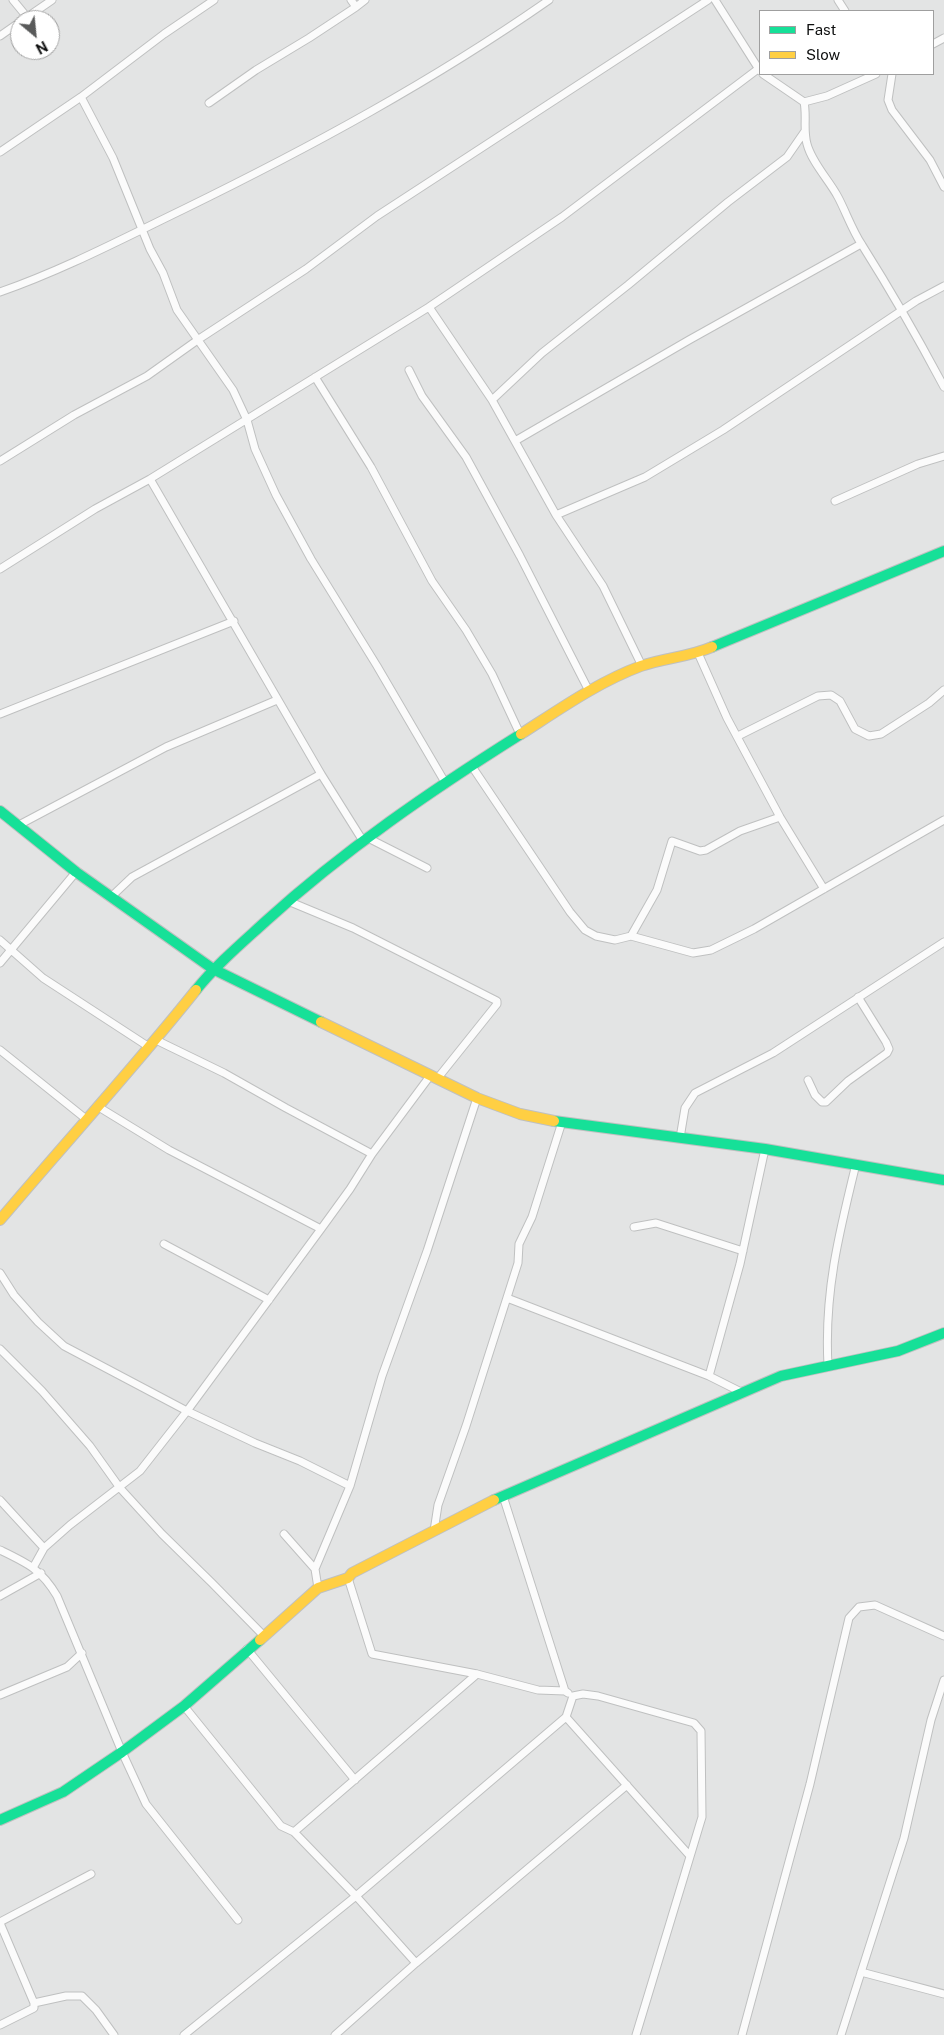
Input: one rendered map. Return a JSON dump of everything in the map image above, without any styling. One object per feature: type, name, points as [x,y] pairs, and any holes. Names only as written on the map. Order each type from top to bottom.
[{"type":"street","points":[[38,10],[52,0]]},
{"type":"street","points":[[0,152],[81,97],[164,34],[214,0]]},
{"type":"street","points":[[351,0],[356,7]]},
{"type":"street","points":[[209,103],[256,70],[309,38],[365,0]]},
{"type":"street","points":[[0,292],[100,251],[246,178],[386,104],[484,44],[549,0]]},
{"type":"street","points":[[0,461],[74,415],[147,376],[198,339],[306,269],[377,216],[708,0]]},
{"type":"street","points":[[715,0],[759,69]]},
{"type":"street","points":[[0,569],[95,508],[150,479],[429,307],[562,217],[759,72]]},
{"type":"street","points":[[766,75],[804,102],[807,116],[805,131],[807,145],[833,188],[861,244],[903,311],[944,387]]},
{"type":"street","points":[[804,102],[827,96],[874,75]]},
{"type":"street","points":[[892,75],[888,100],[892,110],[930,160],[944,188]]},
{"type":"street","points":[[81,97],[113,158],[177,310],[232,390],[247,420],[255,448],[276,495],[311,559],[377,666],[446,784]]},
{"type":"street","points":[[492,400],[542,353],[728,202],[787,157],[805,131]]},
{"type":"street","points":[[515,441],[861,244]]},
{"type":"street","points":[[556,515],[645,477],[723,430],[944,286]]},
{"type":"street","points":[[429,307],[492,400],[556,515],[603,586],[642,666]]},
{"type":"street","points":[[409,370],[422,396],[470,466],[520,556],[589,691]]},
{"type":"street","points":[[315,377],[371,466],[432,581],[466,630],[492,674],[520,734]]},
{"type":"street","points":[[834,501],[918,464],[944,456]]},
{"type":"street","points":[[150,479],[321,774],[366,839],[427,868]]},
{"type":"street","points":[[0,1220],[152,1044],[213,969],[288,901],[366,839],[471,765],[589,691],[642,666],[698,653],[944,551]]},
{"type":"street","points":[[0,714],[234,621]]},
{"type":"street","points":[[698,653],[726,718],[738,736],[780,817],[824,889]]},
{"type":"street","points":[[738,736],[818,696],[831,696],[840,701],[855,729],[869,736],[881,734],[929,703],[944,690]]},
{"type":"street","points":[[17,826],[166,747],[277,700]]},
{"type":"street","points":[[471,765],[570,912],[585,930],[596,936],[614,940],[631,936],[694,953],[711,950],[754,929],[944,820]]},
{"type":"street","points":[[110,897],[139,873],[321,774]]},
{"type":"street","points":[[0,811],[76,872],[213,969],[477,1098],[520,1114],[562,1122],[765,1150],[944,1180]]},
{"type":"street","points":[[631,936],[657,890],[672,842],[700,851],[706,850],[740,831],[780,817]]},
{"type":"street","points":[[0,963],[76,872]]},
{"type":"street","points":[[34,1566],[44,1548],[70,1525],[140,1471],[187,1412],[321,1230],[372,1154],[433,1077],[497,1004],[496,1001],[353,928],[288,901]]},
{"type":"street","points":[[0,940],[44,978],[152,1044],[224,1073],[372,1154]]},
{"type":"street","points":[[680,1138],[685,1108],[695,1093],[773,1052],[944,942]]},
{"type":"street","points":[[808,1080],[818,1100],[826,1102],[848,1081],[887,1053],[889,1049],[886,1042],[858,997]]},
{"type":"street","points":[[0,1050],[86,1119]]},
{"type":"street","points":[[318,1588],[315,1569],[350,1486],[382,1376],[427,1251],[477,1098]]},
{"type":"street","points":[[97,1106],[169,1150],[321,1230]]},
{"type":"street","points":[[434,1531],[438,1505],[518,1263],[519,1244],[532,1217],[562,1122]]},
{"type":"street","points":[[709,1376],[743,1251],[765,1150]]},
{"type":"street","points":[[828,1365],[828,1294],[838,1235],[856,1164]]},
{"type":"street","points":[[634,1227],[656,1223],[743,1251]]},
{"type":"street","points":[[164,1244],[269,1300]]},
{"type":"street","points":[[0,1273],[14,1295],[38,1322],[64,1346],[187,1412],[300,1461],[350,1486]]},
{"type":"street","points":[[507,1298],[709,1376],[741,1392]]},
{"type":"street","points":[[0,1820],[63,1792],[122,1752],[184,1706],[318,1588],[348,1578],[352,1573],[503,1496],[682,1420],[741,1392],[781,1376],[898,1351],[944,1333]]},
{"type":"street","points":[[0,1349],[42,1391],[90,1446],[120,1488],[162,1534],[262,1636]]},
{"type":"street","points":[[503,1496],[565,1691]]},
{"type":"street","points":[[0,1500],[44,1548]]},
{"type":"street","points":[[284,1534],[315,1569]]},
{"type":"street","points":[[0,1550],[34,1566],[57,1596],[122,1752],[146,1804],[238,1920]]},
{"type":"street","points":[[0,1596],[40,1573]]},
{"type":"street","points":[[348,1578],[372,1654],[477,1674],[538,1690],[565,1691],[573,1696],[584,1694],[598,1696],[694,1722],[701,1730],[702,1817],[636,2035]]},
{"type":"street","points":[[742,2035],[807,1794],[849,1618],[859,1607],[875,1605],[944,1636]]},
{"type":"street","points":[[247,1649],[355,1780]]},
{"type":"street","points":[[0,1695],[67,1666],[82,1653]]},
{"type":"street","points":[[294,1832],[477,1674]]},
{"type":"street","points":[[841,2035],[904,1838],[931,1720],[944,1680]]},
{"type":"street","points":[[184,2035],[356,1896],[566,1716],[573,1696]]},
{"type":"street","points":[[184,1706],[281,1826],[294,1832],[356,1896],[416,1963]]},
{"type":"street","points":[[566,1716],[690,1856]]},
{"type":"street","points":[[334,2035],[416,1963],[627,1785]]},
{"type":"street","points":[[0,2026],[34,2008],[34,2003],[0,1922],[91,1874]]},
{"type":"street","points":[[861,1972],[944,1994]]},
{"type":"street","points":[[34,2003],[66,1996],[82,1996],[96,2010],[114,2035]]},
{"type":"traffic: fast","points":[[712,647],[944,551]]},
{"type":"traffic: fast","points":[[196,990],[212,971],[239,946],[296,895],[357,845],[422,799],[521,734]]},
{"type":"traffic: fast","points":[[0,811],[76,872],[213,969],[321,1022]]},
{"type":"traffic: fast","points":[[554,1121],[765,1149],[944,1180]]},
{"type":"traffic: fast","points":[[494,1500],[781,1376],[898,1351],[944,1333]]},
{"type":"traffic: fast","points":[[0,1820],[63,1792],[122,1752],[184,1706],[260,1640]]},
{"type":"traffic: slow","points":[[521,734],[580,697],[625,672],[650,663],[712,647]]},
{"type":"traffic: slow","points":[[0,1220],[196,990]]},
{"type":"traffic: slow","points":[[321,1022],[477,1098],[520,1114],[554,1121]]},
{"type":"traffic: slow","points":[[260,1640],[318,1588],[348,1578],[352,1573],[494,1500]]}]
